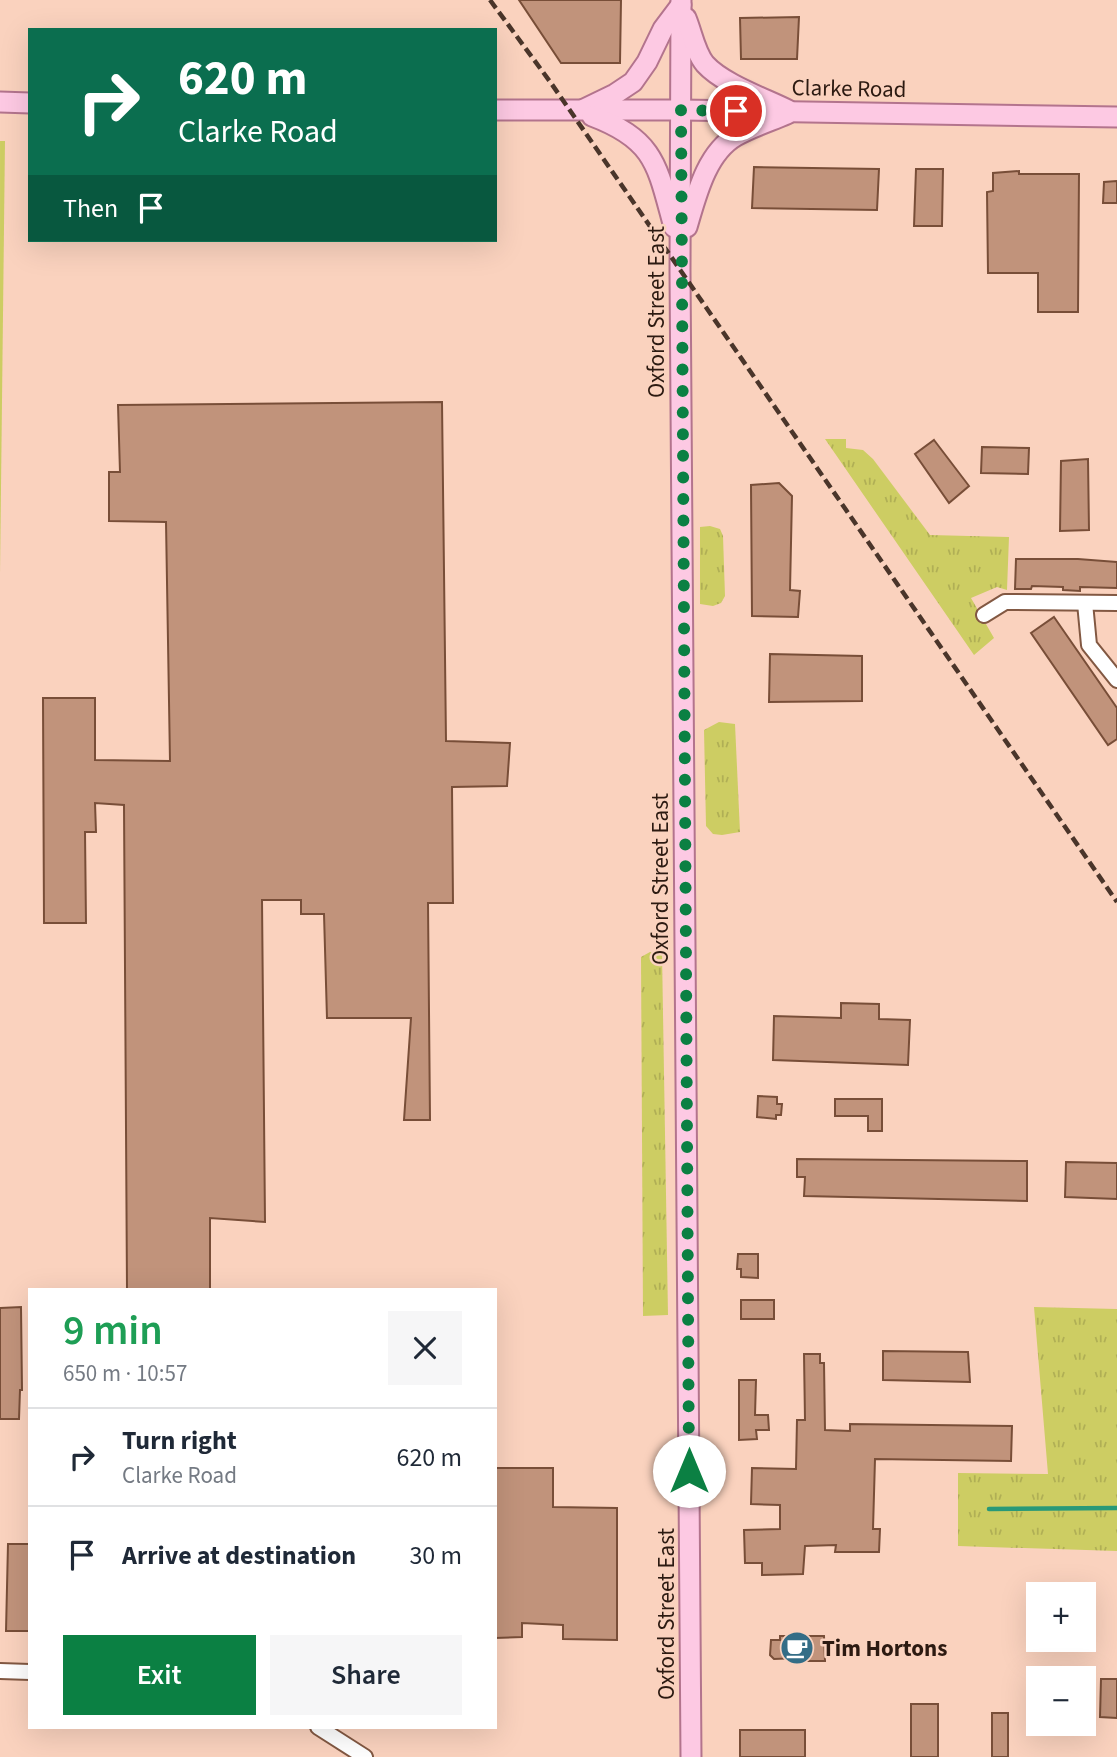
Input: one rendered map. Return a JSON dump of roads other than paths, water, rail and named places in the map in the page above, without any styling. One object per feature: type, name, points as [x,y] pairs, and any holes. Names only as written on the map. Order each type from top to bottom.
[{"type":"main road","name":"Oxford Street East","points":[[681,3],[680,248],[691,1757]]},
{"type":"main road","points":[[580,111],[633,82],[681,3]]},
{"type":"main road","points":[[681,3],[705,64],[725,79],[792,112]]},
{"type":"main road","points":[[0,102],[28,103]]},
{"type":"main road","name":"Clarke Road","points":[[497,110],[1117,117]]},
{"type":"main road","points":[[580,111],[619,126],[646,149],[659,174],[680,248]]},
{"type":"main road","points":[[680,248],[705,176],[719,149],[738,135],[792,112]]},
{"type":"street","points":[[984,615],[1005,602],[1117,603]]},
{"type":"street","points":[[1085,603],[1089,645],[1117,680]]},
{"type":"street","points":[[0,1671],[28,1672]]},
{"type":"street","points":[[321,1729],[365,1757]]},
{"type":"waterway","points":[[989,1509],[1117,1508]]},
{"type":"railway","points":[[490,0],[551,83],[1117,902]]},
{"type":"place","name":"Tim Hortons","points":[[797,1648]]}]
